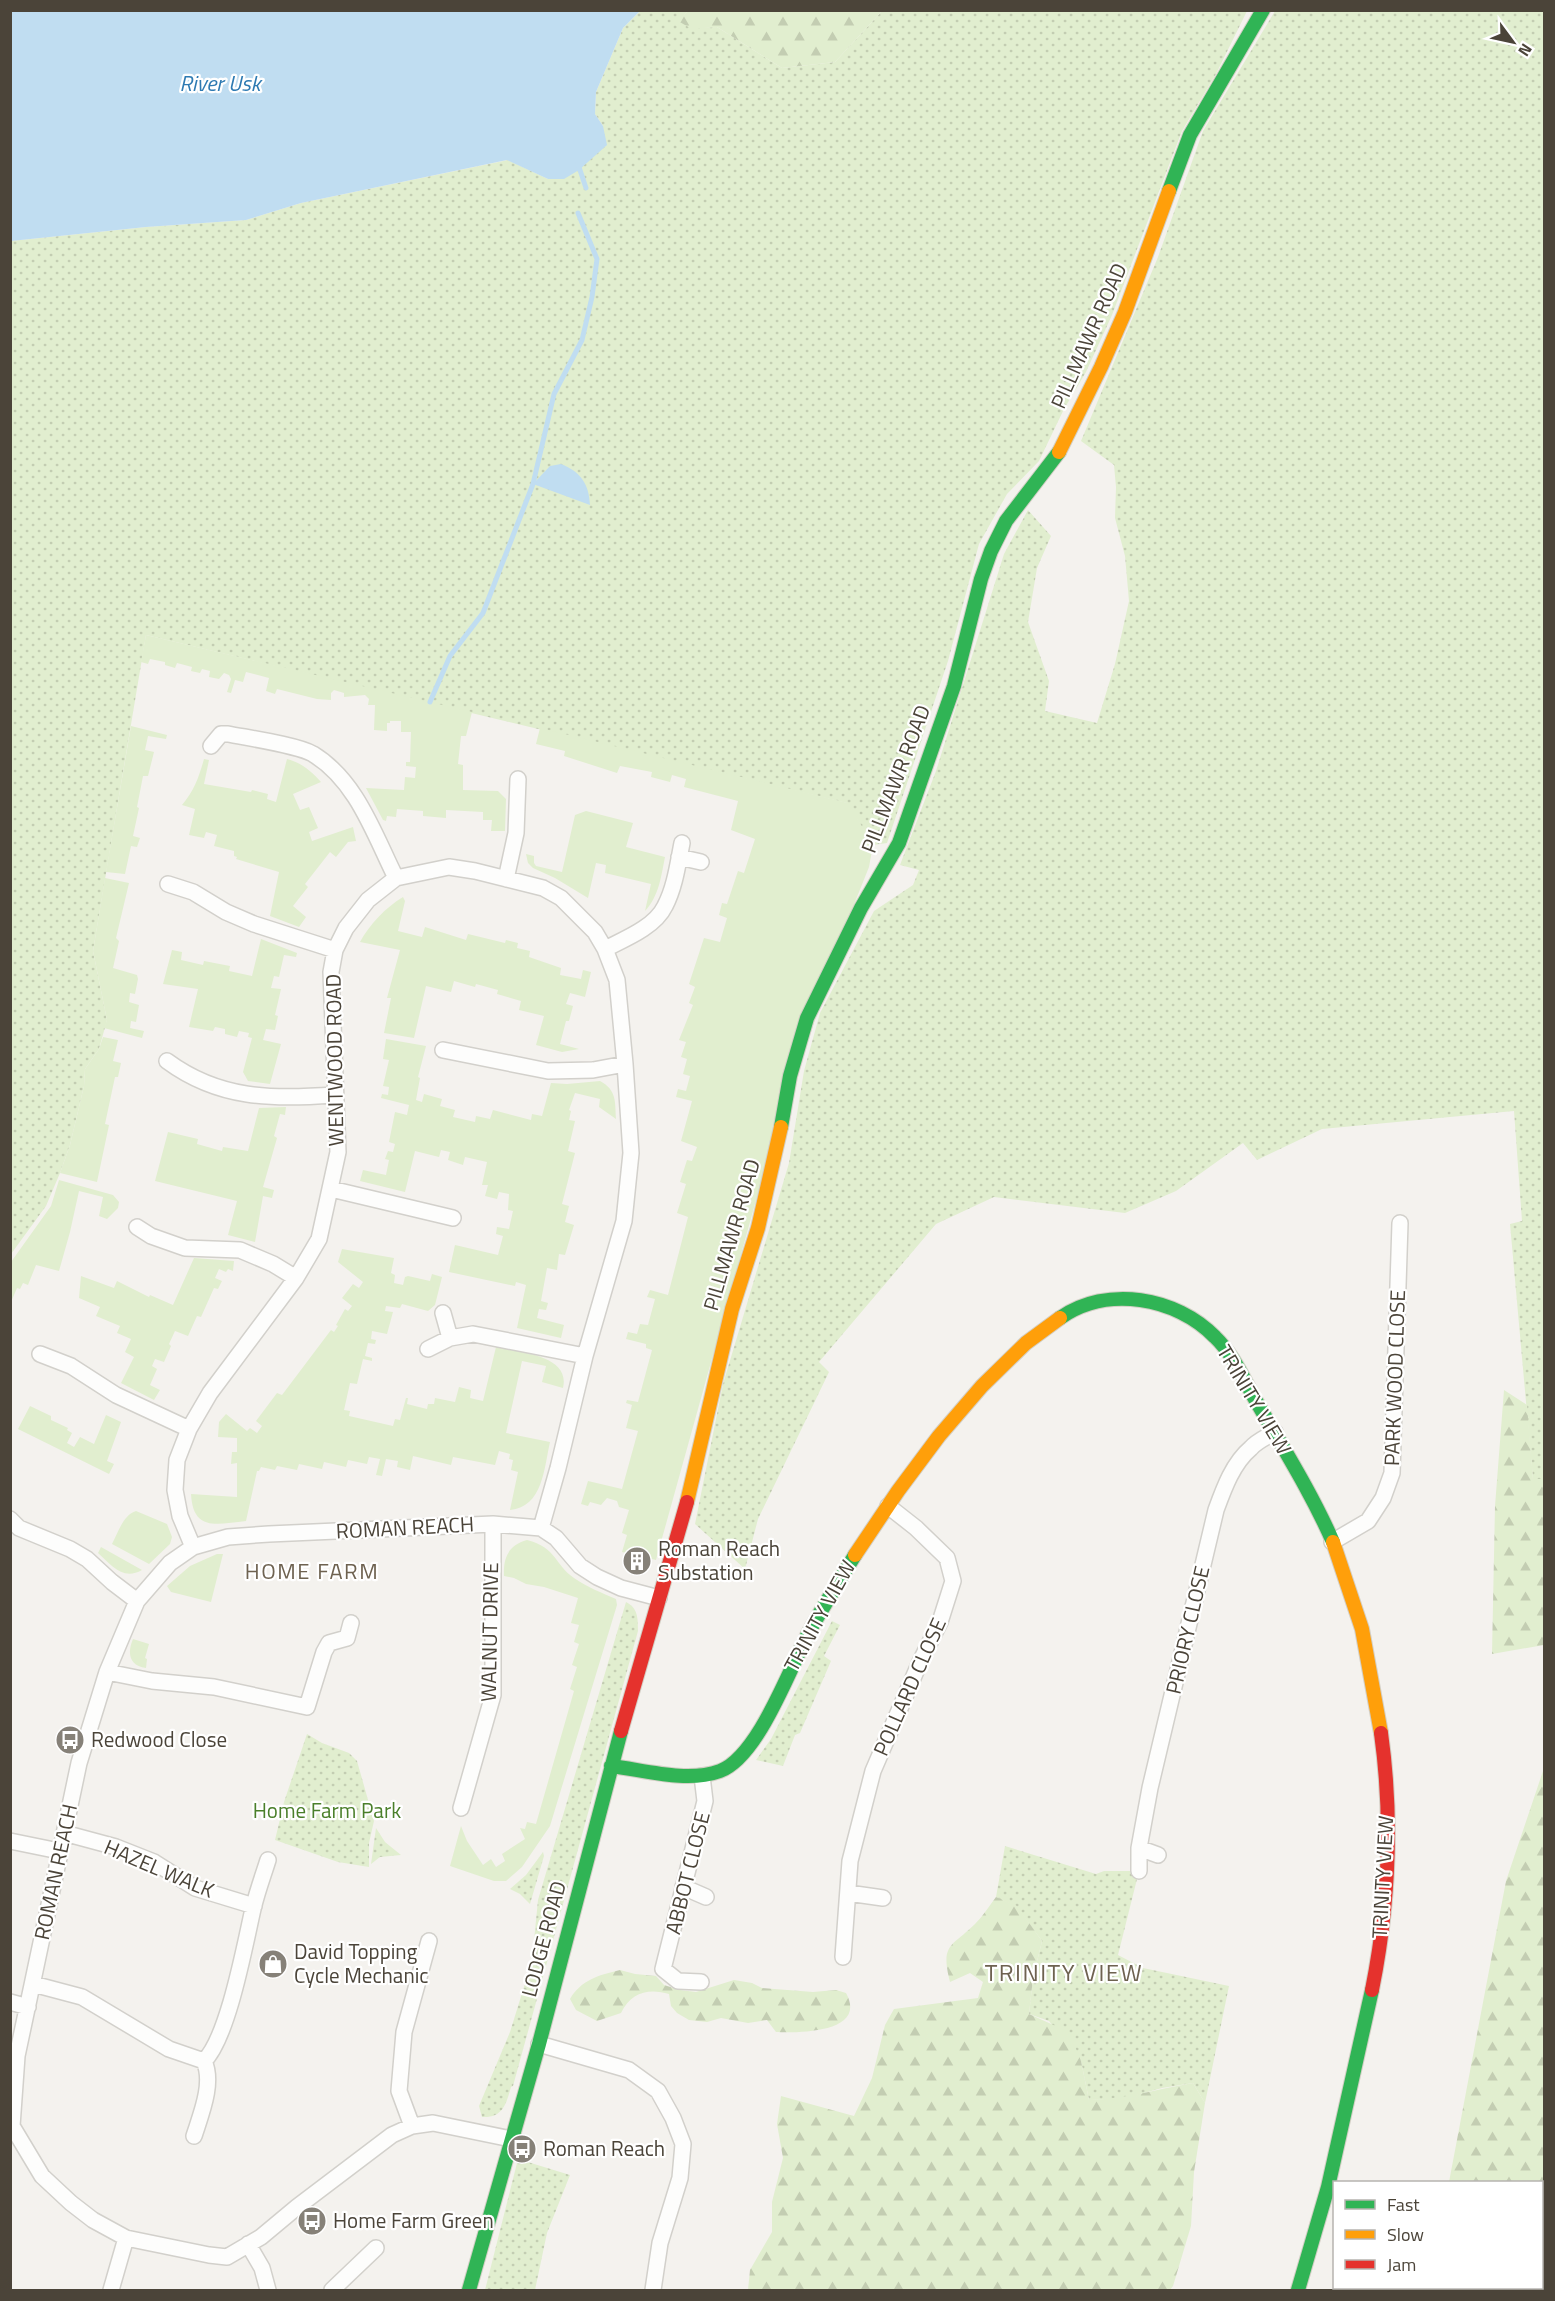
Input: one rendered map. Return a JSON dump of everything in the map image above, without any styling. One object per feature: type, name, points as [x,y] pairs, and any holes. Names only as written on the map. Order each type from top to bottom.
[{"type":"street","name":"PILLMAWR ROAD","points":[[659,1598],[684,1515],[732,1309],[758,1228],[779,1141],[790,1076],[807,1018],[861,908],[899,843],[954,686],[981,579],[991,551],[1006,521],[1061,449],[1125,312],[1190,135],[1263,10]]},
{"type":"street","points":[[211,746],[221,734],[228,734],[311,753],[329,766],[352,790],[396,878]]},
{"type":"street","points":[[506,879],[516,833],[518,779]]},
{"type":"street","points":[[605,949],[652,921],[665,907],[681,850],[701,862]]},
{"type":"street","name":"WENTWOOD ROAD","points":[[193,1547],[180,1516],[175,1490],[177,1460],[189,1429],[210,1393],[296,1278],[319,1239],[331,1190],[338,1152],[331,972],[335,950],[346,928],[368,900],[396,878],[449,867],[543,888],[561,898],[595,932],[605,949],[617,980],[631,1153],[624,1221],[585,1356],[541,1528]]},
{"type":"street","points":[[168,884],[193,892],[226,912],[254,924],[335,950]]},
{"type":"street","points":[[443,1050],[548,1071],[593,1070],[625,1064]]},
{"type":"street","points":[[167,1061],[183,1072],[240,1095],[287,1098],[335,1095]]},
{"type":"street","points":[[331,1190],[453,1218]]},
{"type":"street","name":"PARK WOOD CLOSE","points":[[1332,1542],[1368,1521],[1383,1498],[1392,1473],[1400,1223]]},
{"type":"street","points":[[137,1227],[151,1236],[185,1248],[240,1250],[273,1264],[296,1278]]},
{"type":"street","name":"TRINITY VIEW","points":[[611,1766],[702,1776],[717,1773],[733,1765],[752,1743],[814,1623],[848,1564],[888,1506],[935,1441],[976,1394],[1033,1336],[1074,1308],[1105,1299],[1133,1298],[1160,1304],[1197,1321],[1224,1346],[1275,1432],[1332,1542],[1365,1637],[1382,1738],[1388,1843],[1384,1915],[1372,1996],[1341,2129],[1308,2260],[1298,2290]]},
{"type":"street","points":[[443,1313],[450,1338]]},
{"type":"street","points":[[428,1349],[450,1338],[473,1334],[585,1356]]},
{"type":"street","points":[[39,1354],[70,1366],[116,1395],[189,1429]]},
{"type":"street","name":"PRIORY CLOSE","points":[[1139,1871],[1139,1848],[1150,1788],[1216,1510],[1225,1484],[1237,1464],[1250,1448],[1275,1432]]},
{"type":"street","name":"POLLARD CLOSE","points":[[843,1957],[850,1861],[873,1770],[940,1622],[953,1581],[946,1558],[916,1528],[888,1506]]},
{"type":"street","points":[[10,1519],[19,1528],[87,1559],[137,1601]]},
{"type":"street","name":"ROMAN REACH","points":[[511,2139],[433,2123],[412,2126],[392,2135],[373,2148],[261,2237],[227,2257],[199,2254],[126,2238],[93,2220],[42,2176],[11,2126],[17,2056],[79,1763],[107,1672],[137,1601],[170,1563],[193,1547],[228,1538],[248,1536],[493,1524],[541,1528]]},
{"type":"street","name":"WALNUT DRIVE","points":[[461,1808],[493,1695],[493,1524]]},
{"type":"street","points":[[541,1528],[556,1538],[579,1566],[597,1577],[621,1588],[659,1598]]},
{"type":"street","name":"LODGE ROAD","points":[[469,2290],[539,2044],[611,1766],[659,1598]]},
{"type":"street","points":[[107,1672],[152,1681],[214,1687],[308,1707],[324,1652],[329,1643],[347,1638],[351,1623]]},
{"type":"street","name":"ABBOT CLOSE","points":[[701,1982],[678,1981],[663,1969],[705,1801],[702,1776]]},
{"type":"street","name":"HAZEL WALK","points":[[64,1833],[135,1854],[154,1862],[195,1888],[254,1906]]},
{"type":"street","points":[[10,1841],[59,1851]]},
{"type":"street","points":[[1139,1848],[1158,1855]]},
{"type":"street","points":[[204,2061],[212,2053],[217,2043],[226,2017],[268,1860]]},
{"type":"street","points":[[683,1887],[706,1897]]},
{"type":"street","points":[[848,1893],[883,1898]]},
{"type":"street","points":[[412,2126],[399,2091],[404,2032],[429,1941]]},
{"type":"street","points":[[33,1984],[82,1997],[169,2049],[204,2061],[208,2071],[207,2084],[194,2136]]},
{"type":"street","points":[[10,2002],[28,2007]]},
{"type":"street","points":[[539,2044],[629,2070],[658,2091],[673,2118],[683,2144],[680,2178],[660,2243],[653,2290]]},
{"type":"street","points":[[111,2290],[126,2238]]},
{"type":"street","points":[[248,2244],[262,2268],[268,2290]]},
{"type":"street","points":[[332,2290],[376,2248]]},
{"type":"green space","points":[[640,11],[688,11],[679,21],[692,28],[717,27],[782,68],[835,62],[882,11],[1247,11],[1216,74],[1182,131],[1112,315],[1086,372],[1064,409],[1039,461],[1007,494],[979,544],[948,661],[887,843],[873,845],[847,803],[146,635],[93,951],[107,1020],[99,1049],[85,1069],[84,1086],[70,1145],[60,1173],[46,1206],[11,1254],[11,241],[146,227],[246,220],[301,203],[508,160],[548,179],[603,126],[595,114],[596,92],[623,28]]},
{"type":"green space","points":[[688,11],[882,11],[835,62],[782,68],[717,27],[692,29],[678,21]]},
{"type":"green space","points":[[1275,11],[1544,11],[1544,1479],[1533,1480],[1510,1224],[1522,1221],[1514,1111],[1322,1129],[1257,1160],[1243,1143],[1176,1191],[1125,1213],[994,1197],[936,1224],[819,1362],[829,1372],[758,1519],[745,1569],[695,1524],[723,1384],[789,1163],[804,1071],[820,1013],[874,911],[913,885],[919,870],[900,865],[936,771],[1004,554],[1028,510],[1051,536],[1037,568],[1028,622],[1049,681],[1045,711],[1097,723],[1115,664],[1129,601],[1125,556],[1115,518],[1114,465],[1081,441],[1158,257],[1203,131]]},
{"type":"green space","points":[[146,635],[472,712],[466,736],[461,736],[458,764],[463,765],[463,790],[498,791],[506,799],[505,831],[491,831],[492,820],[483,820],[483,812],[446,810],[446,818],[423,816],[423,811],[397,809],[396,817],[387,816],[386,821],[383,820],[366,788],[404,790],[405,777],[415,778],[416,767],[406,766],[406,762],[410,762],[411,732],[401,732],[401,721],[387,723],[387,731],[374,730],[375,705],[368,705],[369,699],[365,695],[344,697],[344,693],[334,690],[331,693],[331,700],[317,699],[277,689],[275,694],[266,691],[269,678],[246,672],[243,682],[235,680],[231,693],[227,692],[231,679],[224,673],[219,679],[209,677],[210,671],[202,669],[200,673],[191,671],[192,667],[177,663],[175,668],[165,665],[165,662],[150,659],[148,664],[141,662]]},
{"type":"green space","points":[[131,726],[167,735],[166,739],[148,736],[145,750],[154,752],[148,776],[143,776],[137,807],[139,808],[133,836],[140,838],[137,847],[131,846],[125,874],[106,872]]},
{"type":"green space","points":[[540,728],[848,803],[873,845],[869,867],[853,907],[765,1168],[656,1560],[622,1552],[627,1535],[622,1533],[629,1510],[619,1507],[617,1501],[607,1498],[601,1505],[590,1502],[588,1506],[581,1504],[588,1481],[622,1489],[638,1431],[626,1428],[632,1405],[626,1403],[627,1400],[638,1402],[652,1350],[646,1348],[646,1344],[626,1339],[628,1332],[637,1334],[640,1324],[648,1325],[655,1299],[647,1297],[650,1290],[668,1295],[688,1217],[677,1213],[686,1184],[680,1182],[687,1160],[692,1161],[697,1147],[681,1141],[692,1101],[676,1097],[678,1089],[686,1091],[690,1076],[683,1074],[687,1059],[681,1057],[686,1042],[679,1040],[693,1005],[689,1003],[695,987],[689,984],[704,938],[720,942],[727,918],[719,915],[722,903],[727,904],[738,871],[744,873],[755,839],[731,830],[738,801],[684,787],[686,779],[672,775],[670,782],[651,777],[652,772],[620,766],[617,773],[564,756],[565,751],[536,744]]},
{"type":"green space","points":[[204,759],[209,760],[204,784],[268,794],[267,799],[276,802],[287,759],[297,763],[321,782],[293,794],[300,810],[309,807],[318,828],[309,832],[312,841],[353,827],[356,841],[348,842],[336,857],[330,852],[305,884],[308,887],[293,906],[306,917],[299,927],[270,916],[279,872],[236,859],[234,851],[214,846],[217,835],[206,832],[204,838],[189,835],[195,809],[182,805],[196,783]]},
{"type":"green space","points":[[586,811],[633,823],[626,847],[665,857],[656,893],[645,911],[651,884],[605,873],[606,865],[596,863],[588,898],[528,863],[526,854],[534,856],[536,866],[562,872],[575,815]]},
{"type":"green space","points":[[105,878],[129,883],[116,938],[119,941],[113,968],[137,975],[135,994],[130,993],[129,1002],[139,1005],[136,1022],[131,1021],[130,1028],[144,1031],[142,1038],[104,1028],[107,1020],[93,951]]},
{"type":"green space","points":[[403,897],[405,901],[398,931],[422,937],[425,927],[466,940],[468,934],[505,943],[506,940],[518,943],[517,948],[530,951],[529,957],[561,968],[560,975],[581,979],[583,970],[591,972],[585,997],[570,993],[566,1004],[573,1006],[560,1044],[579,1049],[562,1052],[536,1045],[544,1016],[519,1010],[521,1001],[497,994],[498,990],[454,981],[451,992],[426,986],[414,1038],[384,1033],[391,998],[387,998],[400,950],[360,942],[378,917]]},
{"type":"green space","points":[[261,939],[297,953],[296,957],[284,955],[279,977],[274,976],[271,988],[281,989],[275,1015],[278,1016],[275,1030],[266,1029],[263,1040],[281,1044],[270,1084],[248,1081],[243,1072],[252,1038],[248,1037],[249,1033],[239,1031],[237,1037],[225,1034],[225,1029],[215,1027],[213,1031],[189,1027],[198,989],[163,984],[172,950],[182,952],[181,960],[203,965],[204,961],[230,966],[229,971],[252,976]]},
{"type":"green space","points":[[103,1037],[118,1040],[113,1061],[121,1063],[118,1077],[115,1077],[105,1124],[109,1125],[97,1182],[60,1173],[70,1145],[84,1086],[85,1069],[99,1049]]},
{"type":"green space","points":[[386,1039],[426,1046],[418,1077],[420,1078],[416,1100],[422,1102],[424,1094],[442,1099],[440,1106],[455,1110],[453,1117],[475,1122],[476,1116],[490,1119],[493,1110],[531,1120],[532,1114],[542,1116],[551,1083],[600,1081],[610,1088],[615,1102],[616,1119],[599,1107],[600,1099],[575,1093],[569,1110],[571,1111],[569,1120],[575,1121],[568,1151],[575,1153],[562,1204],[569,1206],[565,1222],[574,1225],[565,1255],[559,1254],[557,1270],[547,1268],[541,1301],[548,1303],[546,1310],[539,1309],[537,1318],[564,1325],[561,1338],[517,1328],[526,1285],[516,1282],[515,1286],[449,1272],[455,1245],[498,1255],[503,1236],[496,1234],[497,1227],[509,1229],[513,1211],[508,1210],[509,1194],[499,1192],[497,1199],[485,1196],[488,1185],[482,1185],[487,1162],[465,1157],[463,1165],[448,1160],[450,1152],[441,1150],[439,1157],[415,1151],[405,1192],[360,1181],[363,1170],[386,1175],[389,1160],[385,1159],[388,1151],[393,1152],[395,1144],[389,1142],[395,1112],[407,1115],[409,1105],[381,1098],[382,1094],[388,1095],[389,1087],[383,1086],[389,1060],[383,1059]]},
{"type":"green space","points":[[286,1107],[285,1115],[280,1114],[274,1136],[277,1138],[263,1187],[274,1190],[272,1198],[263,1196],[255,1242],[228,1235],[237,1201],[155,1181],[168,1132],[198,1139],[197,1144],[222,1151],[223,1147],[248,1151],[259,1108]]},
{"type":"green space","points":[[59,1180],[113,1195],[119,1202],[118,1208],[107,1219],[99,1216],[103,1197],[79,1191],[59,1271],[36,1265],[28,1285],[23,1283],[20,1289],[17,1288],[11,1302],[11,1262],[51,1206]]},
{"type":"green space","points":[[342,1249],[394,1258],[391,1273],[395,1275],[394,1283],[403,1285],[405,1277],[408,1276],[430,1281],[432,1274],[442,1277],[435,1305],[428,1311],[402,1304],[400,1308],[386,1306],[385,1311],[393,1312],[387,1334],[372,1331],[371,1339],[376,1340],[375,1344],[368,1343],[365,1356],[372,1358],[372,1361],[363,1359],[357,1384],[350,1383],[344,1410],[350,1411],[349,1416],[393,1426],[395,1419],[400,1420],[406,1398],[408,1398],[407,1404],[427,1409],[428,1404],[434,1404],[435,1398],[455,1402],[459,1387],[471,1390],[470,1398],[483,1401],[496,1347],[541,1357],[559,1368],[563,1377],[563,1388],[542,1382],[546,1366],[522,1361],[506,1433],[550,1442],[540,1485],[529,1502],[510,1510],[518,1472],[511,1470],[513,1460],[509,1459],[510,1454],[499,1451],[495,1465],[453,1457],[451,1465],[413,1456],[410,1470],[397,1467],[398,1461],[386,1459],[382,1476],[376,1475],[380,1459],[369,1457],[367,1464],[348,1460],[346,1467],[324,1462],[322,1469],[299,1464],[297,1470],[277,1466],[275,1470],[261,1467],[257,1471],[246,1521],[216,1524],[208,1523],[196,1515],[191,1494],[237,1497],[237,1463],[231,1464],[232,1452],[237,1452],[237,1438],[218,1437],[219,1422],[226,1414],[247,1431],[250,1428],[257,1433],[262,1426],[256,1421],[277,1393],[282,1395],[331,1330],[334,1332],[345,1309],[348,1311],[352,1306],[342,1298],[353,1284],[359,1288],[363,1282],[338,1262]]},
{"type":"green space","points":[[194,1258],[234,1261],[233,1271],[228,1269],[226,1272],[219,1269],[215,1278],[222,1281],[218,1289],[214,1288],[201,1317],[197,1316],[188,1336],[175,1331],[164,1362],[155,1359],[152,1366],[157,1369],[150,1385],[160,1390],[154,1400],[121,1383],[134,1357],[125,1352],[131,1339],[117,1333],[120,1326],[96,1316],[100,1307],[79,1298],[81,1276],[114,1288],[117,1281],[149,1297],[150,1295],[173,1305]]},
{"type":"green space","points":[[1504,1390],[1527,1405],[1533,1479],[1544,1479],[1544,1645],[1492,1654],[1495,1506]]},
{"type":"green space","points":[[30,1406],[51,1416],[51,1420],[68,1428],[67,1430],[72,1433],[67,1443],[74,1447],[80,1437],[94,1444],[106,1415],[121,1422],[107,1461],[114,1464],[109,1474],[18,1429]]},
{"type":"green space","points":[[136,1511],[167,1524],[172,1537],[170,1544],[149,1564],[112,1544],[124,1520]]},
{"type":"green space","points":[[527,1540],[544,1547],[574,1578],[616,1599],[617,1605],[550,1826],[522,1867],[506,1881],[494,1881],[450,1866],[461,1826],[467,1841],[483,1865],[491,1859],[496,1867],[505,1861],[502,1854],[525,1839],[520,1828],[525,1829],[527,1822],[536,1824],[574,1691],[570,1689],[577,1667],[572,1665],[579,1644],[574,1642],[579,1625],[571,1623],[578,1598],[504,1576],[508,1553],[516,1545]]},
{"type":"green space","points":[[101,1547],[142,1570],[129,1574],[123,1573],[98,1553]]},
{"type":"green space","points":[[217,1554],[223,1554],[211,1602],[171,1592],[167,1586],[190,1566]]},
{"type":"green space","points":[[626,1602],[635,1610],[638,1631],[513,2086],[503,2109],[495,2115],[482,2117],[479,2106],[510,2032],[532,1961],[538,1900]]},
{"type":"green space","points":[[832,1621],[840,1625],[824,1656],[831,1661],[800,1733],[795,1735],[783,1766],[756,1760],[771,1739]]},
{"type":"green space","points":[[133,1639],[149,1644],[145,1658],[147,1659],[146,1668],[136,1665],[131,1658],[130,1649]]},
{"type":"green space","name":"Home Farm Park","points":[[307,1734],[322,1743],[349,1753],[357,1761],[374,1821],[369,1843],[369,1867],[338,1862],[275,1840],[284,1802]]},
{"type":"green space","points":[[1544,1768],[1544,2258],[1543,2181],[1449,2181],[1506,1881]]},
{"type":"green space","points":[[376,1828],[385,1842],[401,1855],[380,1857],[371,1864]]},
{"type":"green space","points":[[1005,1846],[1096,1874],[1104,1871],[1139,1871],[1118,1955],[1143,1968],[1229,1986],[1205,2103],[1193,2083],[1162,2088],[1122,2099],[1089,2100],[1081,2061],[1049,2021],[1029,2014],[1033,1978],[1042,1941],[1017,1907],[996,1897]]},
{"type":"green space","points":[[543,1852],[544,1856],[530,1904],[520,1894],[510,1889],[526,1875]]},
{"type":"green space","points":[[996,1897],[1017,1906],[1042,1941],[1033,1978],[1029,2014],[1069,2032],[1081,2061],[1089,2100],[1129,2096],[1193,2083],[1205,2103],[1194,2172],[1191,2226],[1173,2286],[1170,2290],[748,2290],[750,2270],[772,2232],[772,2202],[783,2158],[777,2124],[781,2096],[854,2116],[872,2078],[885,2025],[894,2009],[978,1998],[983,1982],[970,1973],[950,1982],[947,1953],[954,1942],[978,1921]]},
{"type":"green space","points":[[620,1970],[656,1976],[664,1985],[696,1992],[734,1980],[752,1983],[762,1988],[813,1992],[836,1990],[846,1993],[850,2006],[847,2016],[839,2023],[828,2028],[799,2032],[776,2032],[767,2020],[748,2023],[721,2018],[707,2022],[689,2020],[677,2013],[671,2006],[669,1994],[654,1991],[635,1996],[621,2013],[597,2021],[576,2010],[570,1999],[580,1987],[598,1976]]},
{"type":"green space","points":[[518,2159],[570,2175],[547,2233],[535,2290],[485,2290]]},
{"type":"green space","points":[[1544,2258],[1544,2290],[1453,2290],[1543,2289]]},
{"type":"water","name":"River Usk","points":[[11,10],[640,11],[623,28],[596,92],[595,114],[603,126],[607,145],[579,170],[564,179],[548,179],[507,160],[301,203],[246,220],[146,227],[11,241]]},
{"type":"water","points":[[561,464],[574,471],[583,480],[588,491],[590,505],[533,484],[550,466]]},
{"type":"waterway","points":[[578,164],[586,188]]},
{"type":"waterway","points":[[430,702],[450,656],[483,613],[533,484],[554,394],[582,340],[592,297],[597,259],[578,213]]},
{"type":"traffic: fast","points":[[1169,191],[1190,135],[1263,10]]},
{"type":"traffic: fast","points":[[781,1127],[790,1076],[807,1018],[861,908],[899,843],[954,686],[981,579],[991,551],[1006,521],[1059,452]]},
{"type":"traffic: fast","points":[[1060,1318],[1099,1301],[1119,1299],[1140,1300],[1161,1305],[1199,1323],[1222,1344],[1234,1361],[1307,1490],[1333,1542]]},
{"type":"traffic: fast","points":[[611,1766],[694,1776],[720,1771],[734,1762],[748,1748],[760,1730],[810,1630],[855,1555]]},
{"type":"traffic: fast","points":[[469,2290],[539,2044],[621,1731]]},
{"type":"traffic: fast","points":[[1298,2290],[1328,2187],[1372,1990]]},
{"type":"traffic: slow","points":[[1059,452],[1125,312],[1169,191]]},
{"type":"traffic: slow","points":[[687,1502],[732,1309],[758,1228],[781,1127]]},
{"type":"traffic: slow","points":[[855,1555],[939,1436],[982,1386],[1026,1343],[1060,1318]]},
{"type":"traffic: slow","points":[[1333,1542],[1362,1629],[1381,1733]]},
{"type":"traffic: jam","points":[[621,1731],[687,1502]]},
{"type":"traffic: jam","points":[[1372,1990],[1382,1926],[1387,1862],[1387,1797],[1381,1733]]},
{"type":"place","name":"Roman Reach Substation","points":[[637,1561]]},
{"type":"place","name":"Redwood Close","points":[[70,1740]]},
{"type":"place","name":"David Topping Cycle Mechanic","points":[[273,1964]]},
{"type":"place","name":"Roman Reach","points":[[522,2149]]},
{"type":"place","name":"Home Farm Green","points":[[312,2221]]},
{"type":"district","name":"HOME FARM","points":[[312,1571]]},
{"type":"district","name":"TRINITY VIEW","points":[[1064,1973]]}]
